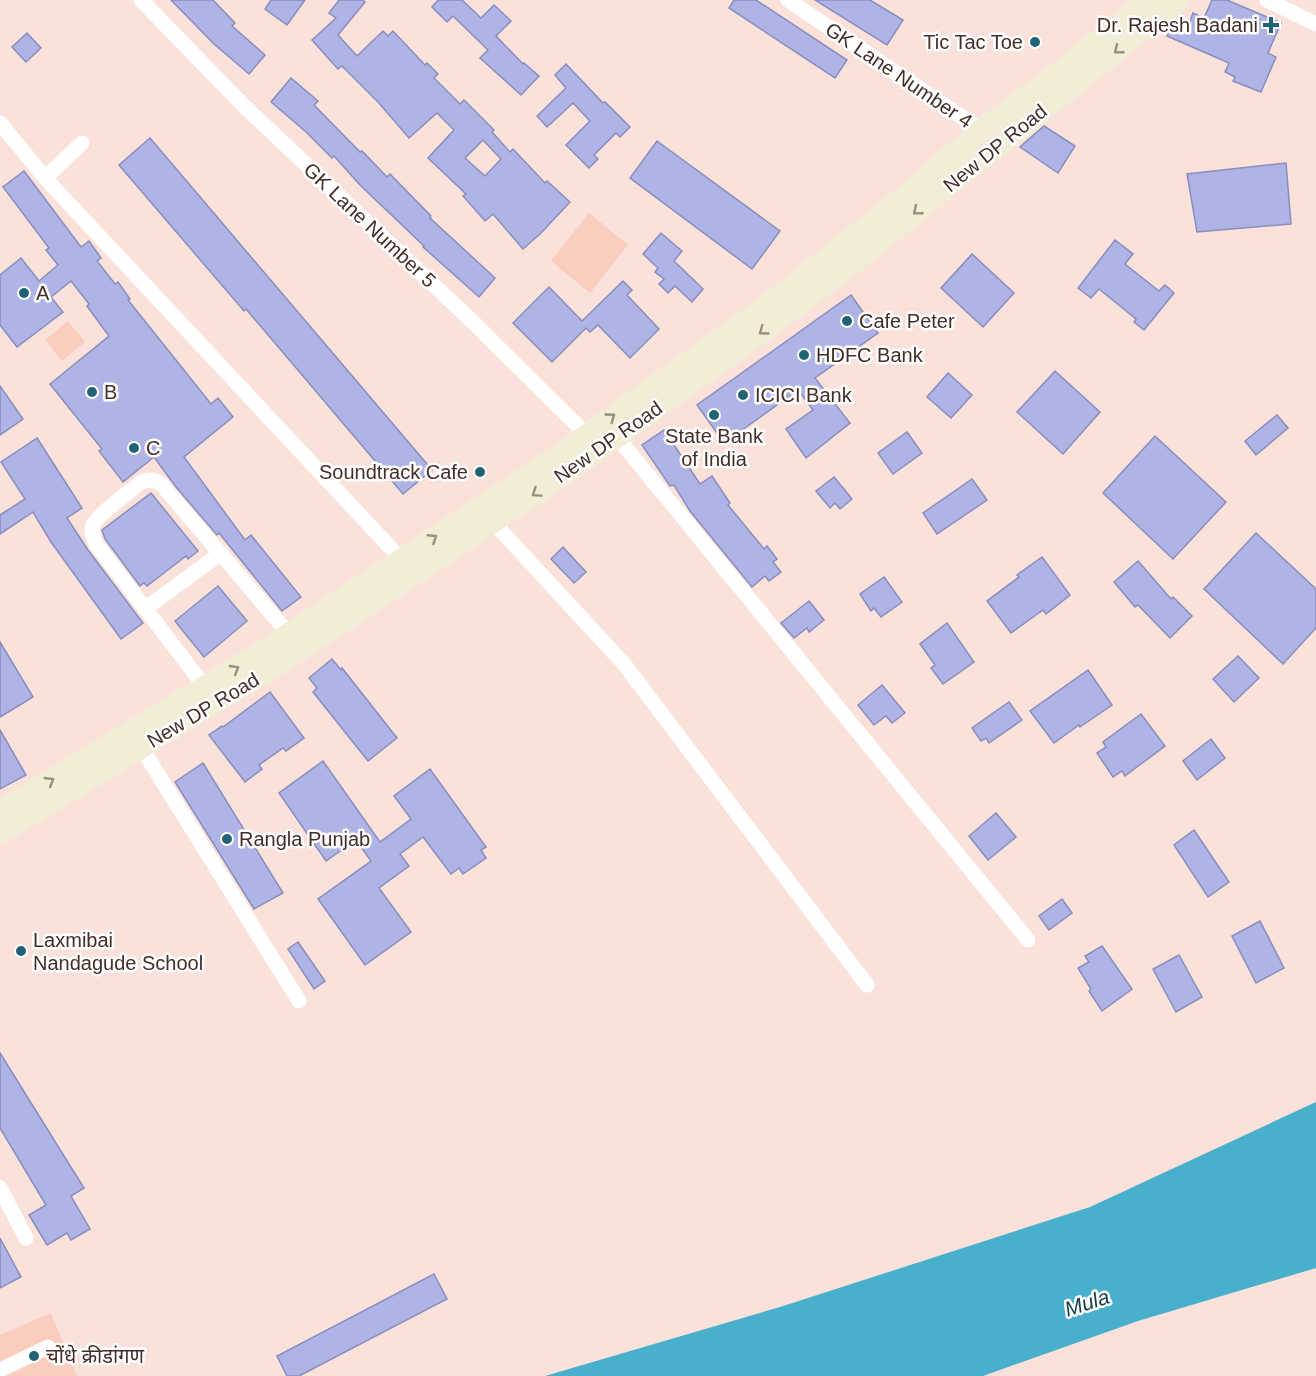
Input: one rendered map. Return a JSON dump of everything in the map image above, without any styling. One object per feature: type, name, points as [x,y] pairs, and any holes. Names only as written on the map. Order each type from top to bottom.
[{"type":"main road","name":"New DP Road","points":[[0,833],[268,671],[568,472],[601,440],[897,202],[981,130],[1063,69],[1149,0]]},
{"type":"main road","name":"New DP Road","points":[[0,811],[289,634],[558,456],[601,440],[776,322],[853,263],[1180,0]]},
{"type":"street","name":"GK Lane Number 5","points":[[141,0],[243,105],[601,440],[1028,940]]},
{"type":"street","name":"GK Lane Number 4","points":[[788,0],[981,130]]},
{"type":"street","points":[[1267,0],[1316,24]]},
{"type":"street","points":[[0,123],[45,178],[401,559]]},
{"type":"street","points":[[45,178],[82,143]]},
{"type":"street","points":[[205,687],[96,544],[92,534],[93,525],[99,517],[141,482],[148,479],[156,480],[162,485],[289,634]]},
{"type":"street","points":[[493,522],[624,664],[867,985]]},
{"type":"street","points":[[145,609],[221,554]]},
{"type":"street","points":[[141,747],[299,1001]]},
{"type":"street","points":[[0,1188],[26,1238]]},
{"type":"street","points":[[0,1370],[48,1347]]},
{"type":"shaded area","points":[[589,213],[628,245],[590,293],[551,261]]},
{"type":"shaded area","points":[[68,321],[85,342],[62,361],[45,340]]},
{"type":"shaded area","name":"चोंधे क्रीडांगण","points":[[51,1313],[77,1376],[0,1376],[0,1335]]},
{"type":"water","name":"Mula","points":[[1316,1102],[1316,1268],[1138,1321],[983,1376],[545,1376],[780,1307],[1090,1207]]},
{"type":"building","points":[[171,0],[213,0],[235,23],[232,26],[265,55],[249,74],[214,44]]},
{"type":"building","points":[[271,0],[305,0],[287,25],[265,9]]},
{"type":"building","points":[[339,0],[363,0],[365,2],[338,35],[357,56],[383,31],[388,36],[393,31],[425,65],[427,63],[438,74],[434,78],[460,104],[464,100],[494,130],[492,132],[510,152],[513,149],[545,183],[547,181],[570,202],[523,249],[493,214],[485,221],[463,196],[466,194],[428,158],[454,130],[437,113],[409,138],[378,102],[342,66],[338,69],[312,40],[336,18],[329,13]],"holes":[[[483,140],[501,159],[485,176],[465,158]]]},
{"type":"building","points":[[438,0],[462,0],[481,18],[494,5],[511,21],[496,36],[523,64],[539,76],[521,95],[480,58],[488,50],[453,16],[447,22],[432,7]]},
{"type":"building","points":[[734,0],[756,0],[847,60],[835,78],[729,8]]},
{"type":"building","points":[[815,0],[870,0],[903,20],[887,45]]},
{"type":"building","points":[[1212,0],[1227,0],[1281,23],[1268,53],[1276,57],[1261,92],[1233,81],[1235,77],[1225,72],[1229,63],[1167,36],[1171,24],[1182,28],[1185,22],[1189,24],[1193,13],[1204,18]]},
{"type":"building","points":[[27,33],[41,48],[26,62],[12,47]]},
{"type":"building","points":[[566,64],[603,103],[605,102],[630,127],[620,137],[616,133],[594,155],[598,159],[589,168],[566,145],[590,121],[573,103],[547,127],[537,116],[566,88],[555,75]]},
{"type":"building","points":[[291,78],[318,101],[314,105],[360,152],[362,151],[387,177],[390,174],[431,216],[430,218],[495,278],[479,297],[423,247],[334,156],[332,158],[271,102]]},
{"type":"building","points":[[1044,126],[1075,146],[1058,173],[1020,147]]},
{"type":"building","points":[[150,138],[432,470],[403,494],[246,309],[244,311],[119,165]]},
{"type":"building","points":[[657,141],[780,231],[752,269],[630,178]]},
{"type":"building","points":[[1286,163],[1291,224],[1197,232],[1187,174]]},
{"type":"building","points":[[24,171],[81,247],[89,241],[101,258],[97,261],[115,284],[118,282],[130,299],[128,300],[211,404],[218,398],[233,417],[184,457],[245,540],[251,535],[301,597],[282,611],[219,533],[217,535],[176,487],[154,457],[123,482],[99,451],[102,449],[50,384],[109,336],[71,281],[51,297],[63,312],[17,347],[0,325],[0,275],[21,258],[39,281],[58,265],[46,250],[49,248],[3,187]]},
{"type":"building","points":[[661,233],[682,251],[674,261],[703,289],[692,302],[675,286],[668,293],[659,284],[664,279],[655,272],[658,268],[643,254]]},
{"type":"building","points":[[1115,240],[1133,254],[1125,264],[1159,291],[1165,285],[1174,293],[1144,330],[1134,322],[1136,319],[1099,289],[1091,298],[1078,288]]},
{"type":"building","points":[[972,254],[1014,293],[983,327],[941,288]]},
{"type":"building","points":[[623,281],[632,290],[627,295],[659,329],[630,358],[598,325],[590,332],[586,328],[552,362],[513,323],[549,287],[582,321]]},
{"type":"building","points":[[851,295],[878,333],[815,378],[850,423],[806,458],[786,429],[813,410],[798,390],[724,443],[697,405]]},
{"type":"building","points":[[1055,371],[1100,412],[1063,454],[1017,412]]},
{"type":"building","points":[[948,373],[972,395],[951,418],[927,397]]},
{"type":"building","points":[[0,386],[23,419],[0,435]]},
{"type":"building","points":[[1277,415],[1288,428],[1256,455],[1245,441]]},
{"type":"building","points":[[664,430],[700,484],[712,476],[730,503],[728,505],[764,549],[767,546],[777,559],[773,562],[781,572],[769,581],[765,576],[752,587],[690,511],[674,485],[670,486],[642,445]]},
{"type":"building","points":[[907,432],[922,453],[893,474],[878,453]]},
{"type":"building","points":[[1155,436],[1226,502],[1173,559],[1103,493]]},
{"type":"building","points":[[37,438],[82,508],[67,518],[143,623],[121,639],[51,542],[33,512],[0,534],[0,515],[25,499],[1,462]]},
{"type":"building","points":[[834,477],[852,499],[840,509],[835,503],[830,508],[816,491]]},
{"type":"building","points":[[972,479],[987,500],[937,534],[923,513]]},
{"type":"building","points":[[151,493],[198,551],[188,559],[186,556],[147,586],[144,583],[140,586],[105,539],[102,530]]},
{"type":"building","points":[[1256,533],[1316,589],[1316,628],[1283,664],[1204,589]]},
{"type":"building","points":[[563,547],[586,572],[574,583],[551,559]]},
{"type":"building","points":[[1042,557],[1070,595],[1046,614],[1043,610],[1011,633],[987,601]]},
{"type":"building","points":[[1138,561],[1171,599],[1173,597],[1192,616],[1170,638],[1138,605],[1135,607],[1114,582]]},
{"type":"building","points":[[884,577],[902,602],[881,617],[874,608],[871,611],[860,594]]},
{"type":"building","points":[[218,586],[247,621],[204,657],[175,621]]},
{"type":"building","points":[[809,601],[824,620],[809,632],[807,628],[794,638],[781,623]]},
{"type":"building","points":[[947,623],[974,662],[943,684],[931,668],[935,665],[920,644]]},
{"type":"building","points":[[0,642],[33,697],[0,717]]},
{"type":"building","points":[[1238,656],[1259,678],[1234,702],[1213,679]]},
{"type":"building","points":[[332,659],[341,670],[342,668],[397,738],[368,761],[313,692],[317,688],[309,678]]},
{"type":"building","points":[[1088,670],[1112,705],[1054,743],[1030,711]]},
{"type":"building","points":[[882,685],[905,713],[892,723],[886,716],[874,725],[858,705]]},
{"type":"building","points":[[270,692],[304,738],[286,751],[283,748],[259,765],[262,769],[245,782],[209,735]]},
{"type":"building","points":[[1009,702],[1022,720],[989,743],[986,738],[981,741],[972,728]]},
{"type":"building","points":[[1141,714],[1165,746],[1125,776],[1122,771],[1113,777],[1097,753],[1106,747],[1103,742]]},
{"type":"building","points":[[0,730],[26,775],[0,789]]},
{"type":"building","points":[[1211,739],[1225,758],[1197,780],[1183,761]]},
{"type":"building","points":[[323,761],[380,842],[411,819],[394,796],[430,769],[486,847],[481,850],[486,858],[463,874],[459,868],[451,874],[423,837],[400,854],[409,866],[379,888],[411,932],[365,965],[318,899],[371,861],[356,840],[326,861],[279,793]]},
{"type":"building","name":"Rangla Punjab","points":[[203,763],[283,893],[254,909],[175,782]]},
{"type":"building","points":[[996,813],[1016,837],[988,860],[969,836]]},
{"type":"building","points":[[1194,830],[1229,882],[1208,897],[1174,845]]},
{"type":"building","points":[[1062,899],[1072,913],[1049,930],[1039,916]]},
{"type":"building","points":[[1260,921],[1284,968],[1256,983],[1232,936]]},
{"type":"building","points":[[298,942],[325,981],[314,989],[288,949]]},
{"type":"building","points":[[1102,946],[1132,989],[1102,1011],[1078,968],[1089,962],[1085,956]]},
{"type":"building","points":[[1179,955],[1202,997],[1176,1012],[1153,969]]},
{"type":"building","points":[[0,1053],[84,1188],[71,1196],[90,1229],[71,1240],[67,1233],[47,1245],[29,1215],[46,1205],[0,1128]]},
{"type":"building","points":[[0,1238],[21,1277],[0,1288]]},
{"type":"building","points":[[434,1274],[447,1299],[299,1376],[287,1376],[277,1356]]},
{"type":"place","name":"Dr. Rajesh Badani","points":[[1271,25]]},
{"type":"place","name":"Tic Tac Toe","points":[[1035,42]]},
{"type":"place","name":"A","points":[[24,293]]},
{"type":"place","name":"Cafe Peter","points":[[847,321]]},
{"type":"place","name":"HDFC Bank","points":[[804,355]]},
{"type":"place","name":"B","points":[[92,392]]},
{"type":"place","name":"ICICI Bank","points":[[743,395]]},
{"type":"place","name":"State Bank of India","points":[[714,415]]},
{"type":"place","name":"C","points":[[134,448]]},
{"type":"place","name":"Soundtrack Cafe","points":[[480,472]]},
{"type":"place","name":"Rangla Punjab","points":[[227,839]]},
{"type":"place","name":"Laxmibai Nandagude School","points":[[21,951]]},
{"type":"place","name":"चोंधे क्रीडांगण","points":[[34,1356]]}]
